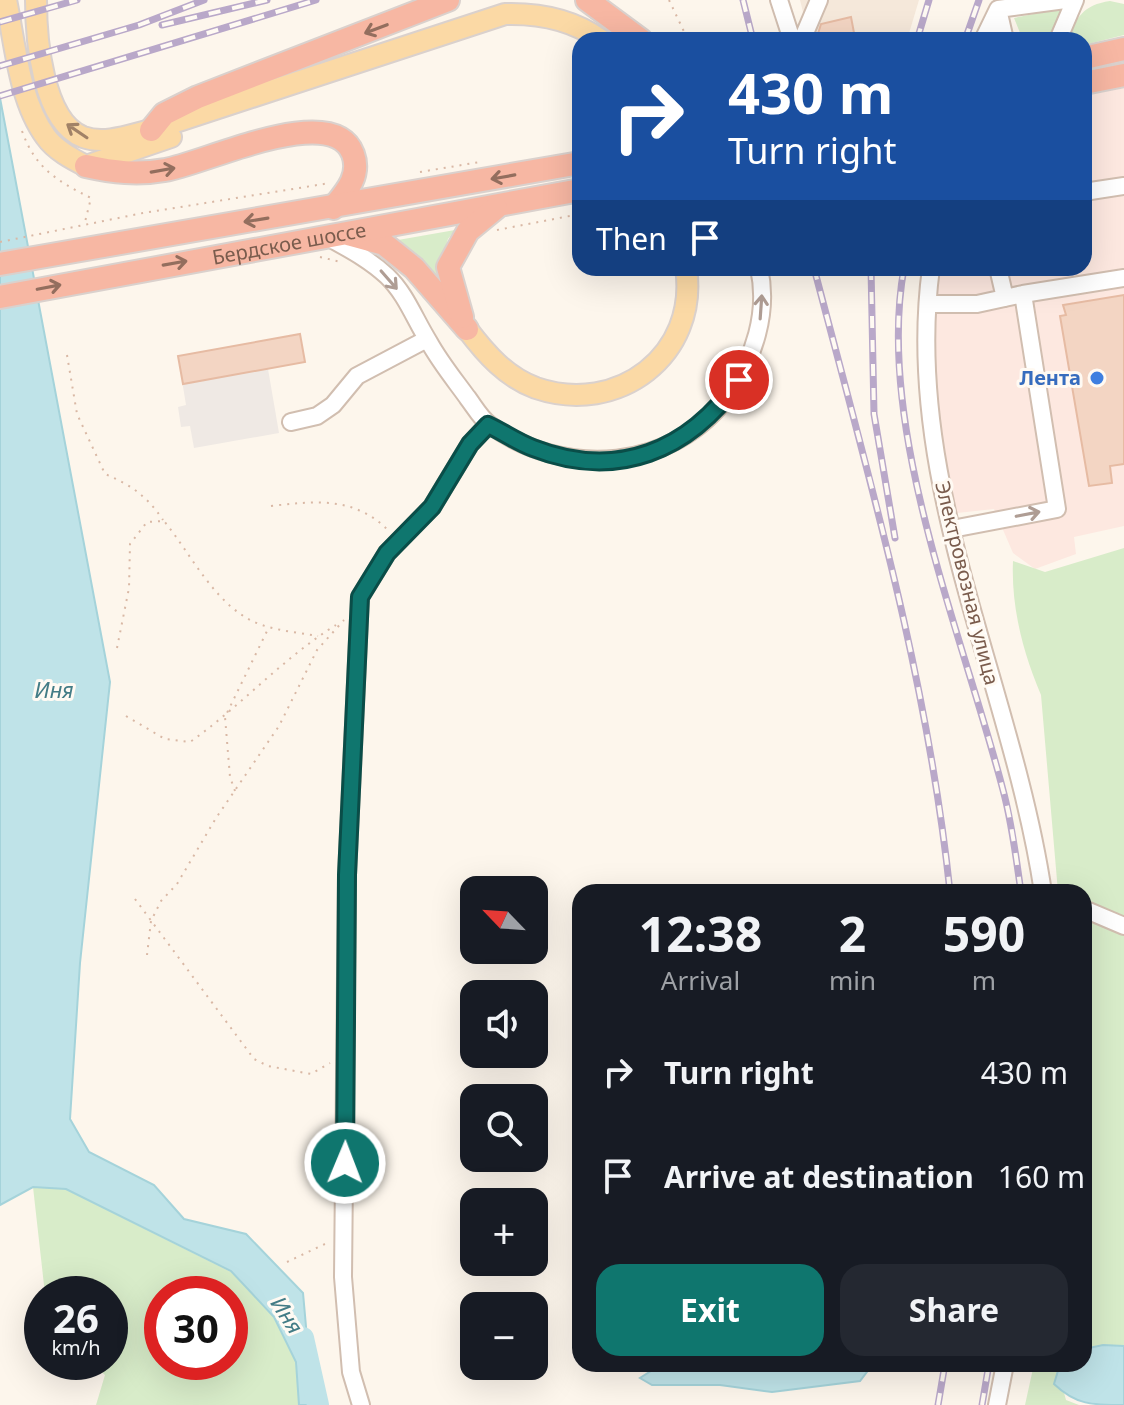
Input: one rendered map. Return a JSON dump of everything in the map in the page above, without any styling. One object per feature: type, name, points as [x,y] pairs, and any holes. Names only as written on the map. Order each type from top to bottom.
[{"type":"highway","points":[[151,130],[164,114],[448,0]]},
{"type":"highway","points":[[587,0],[630,32]]},
{"type":"highway","points":[[1092,56],[1124,49]]},
{"type":"highway","points":[[1092,81],[1124,75]]},
{"type":"highway","points":[[86,166],[116,172],[168,170],[301,131],[327,132],[346,143],[355,162],[352,182],[333,208]]},
{"type":"highway","name":"Бердское шоссе","points":[[0,264],[88,234],[333,208],[572,164]]},
{"type":"highway","name":"Бердское шоссе","points":[[0,297],[572,192]]},
{"type":"highway","points":[[467,329],[452,292],[448,267],[468,231],[497,207]]},
{"type":"highway","points":[[334,234],[389,248],[414,268],[467,329]]},
{"type":"main road","points":[[6,0],[29,102],[45,137],[86,166],[228,117],[272,93]]},
{"type":"main road","points":[[36,0],[42,67],[53,102],[70,128],[93,140],[151,130],[223,104],[272,93],[505,14],[532,13],[559,19],[585,32]]},
{"type":"main road","points":[[467,329],[503,370],[520,380],[570,395],[603,392],[634,380],[674,342],[688,307],[686,276]]},
{"type":"street","points":[[779,0],[789,32]]},
{"type":"street","points":[[805,32],[819,0]]},
{"type":"street","points":[[1000,4],[1065,0]]},
{"type":"street","points":[[1061,32],[1075,0]]},
{"type":"street","points":[[987,32],[1000,4]]},
{"type":"street","points":[[1000,4],[1004,32]]},
{"type":"street","points":[[228,87],[272,93]]},
{"type":"street","points":[[1092,191],[1124,186]]},
{"type":"street","points":[[334,234],[389,277],[427,339],[488,425],[531,447],[559,456],[603,461],[649,453],[689,435],[723,402],[751,355],[760,322],[761,276]]},
{"type":"street","name":"Электровозная улица","points":[[931,276],[928,367],[936,448],[952,529],[1015,755],[1043,884]]},
{"type":"street","points":[[1000,276],[1005,298]]},
{"type":"street","points":[[929,304],[977,304],[1124,278]]},
{"type":"street","points":[[952,529],[1057,509],[1023,294]]},
{"type":"street","points":[[291,422],[317,416],[333,405],[357,376],[427,339]]},
{"type":"street","points":[[361,1405],[350,1361],[344,1241],[347,875],[360,597],[398,541],[432,507],[470,444],[488,425]]},
{"type":"street","points":[[1092,912],[1124,926]]},
{"type":"street","points":[[997,1405],[1003,1372]]},
{"type":"path","points":[[669,0],[684,32]]},
{"type":"path","points":[[0,242],[88,234],[335,182]]},
{"type":"path","points":[[88,234],[91,198]]},
{"type":"path","points":[[496,230],[572,216]]},
{"type":"path","points":[[67,355],[77,414],[105,474],[129,485],[150,500],[210,585],[251,618],[268,627],[318,636]]},
{"type":"path","points":[[271,506],[325,501],[351,505],[376,518],[398,541]]},
{"type":"path","points":[[117,648],[129,588],[130,544],[147,522],[164,521]]},
{"type":"path","points":[[126,716],[165,739],[190,742],[225,717],[318,636],[359,611]]},
{"type":"path","points":[[147,955],[151,921],[279,726],[317,650],[337,624]]},
{"type":"path","points":[[235,792],[230,777],[225,717],[268,627]]},
{"type":"path","points":[[135,899],[254,1059],[268,1066],[311,1074],[346,1057]]},
{"type":"path","points":[[287,1262],[323,1244],[344,1241]]},
{"type":"shaded area","points":[[800,0],[919,0],[909,32],[808,32]]},
{"type":"shaded area","points":[[1124,77],[1124,526],[1074,537],[1076,554],[1035,569],[1013,553],[994,509],[948,514],[928,367],[931,276],[1092,276],[1092,84]]},
{"type":"shaded area","points":[[300,334],[305,362],[268,369],[279,433],[194,448],[190,426],[181,427],[178,407],[186,405],[178,356]]},
{"type":"green space","points":[[1110,1],[1124,4],[1124,35],[1092,43],[1092,32],[1070,32],[1082,13]]},
{"type":"green space","points":[[1058,9],[1061,12],[1052,32],[1020,32],[1014,18]]},
{"type":"green space","points":[[455,230],[448,239],[435,282],[398,240]]},
{"type":"green space","points":[[1124,548],[1124,1346],[1092,1348],[1092,884],[1057,884],[1041,695],[1020,630],[1014,595],[1013,561],[1045,572]]},
{"type":"green space","points":[[33,1187],[66,1189],[235,1276],[144,1276],[144,1380],[248,1380],[248,1290],[274,1317],[296,1362],[299,1405],[96,1405],[104,1380],[128,1380],[128,1276],[43,1276]]},
{"type":"green space","points":[[1032,1372],[1058,1372],[1066,1400],[1079,1405],[1025,1405]]},
{"type":"water","name":"Иня","points":[[0,98],[110,682],[80,963],[70,1119],[89,1152],[154,1185],[184,1219],[246,1234],[303,1293],[313,1405],[299,1405],[296,1362],[274,1317],[248,1289],[248,1276],[236,1276],[66,1189],[33,1187],[0,1205]]},
{"type":"water","points":[[1124,1346],[1124,1405],[1077,1400],[1054,1384],[1058,1372],[1092,1372],[1092,1347]]},
{"type":"water","points":[[649,1372],[867,1372],[860,1381],[772,1392],[720,1385],[652,1385],[640,1378]]},
{"type":"building","points":[[851,17],[854,32],[818,32],[821,24]]},
{"type":"building","name":"Лента","points":[[1124,295],[1124,464],[1110,466],[1112,483],[1089,486],[1060,316],[1066,315],[1063,305]]},
{"type":"building","points":[[300,334],[305,362],[183,384],[178,356]]},
{"type":"waterway","name":"Иня","points":[[303,1338],[318,1405]]},
{"type":"railway","points":[[0,22],[77,0]]},
{"type":"railway","points":[[0,66],[139,25],[204,0]]},
{"type":"railway","points":[[162,25],[267,0]]},
{"type":"railway","points":[[0,96],[316,0]]},
{"type":"railway","points":[[743,0],[751,32]]},
{"type":"railway","points":[[919,32],[929,0]]},
{"type":"railway","points":[[968,32],[979,0]]},
{"type":"railway","points":[[816,276],[912,656],[940,813],[949,884]]},
{"type":"railway","points":[[871,276],[874,414],[895,538]]},
{"type":"railway","points":[[903,276],[898,330],[902,395],[912,463],[946,599],[1003,790],[1020,884]]},
{"type":"railway","points":[[938,1405],[944,1372]]},
{"type":"railway","points":[[982,1405],[988,1372]]},
{"type":"place","name":"Лента","points":[[1097,378]]},
{"type":"route","points":[[345,1163],[347,875],[360,597],[387,553],[432,507],[470,444],[488,425],[531,447],[559,456],[603,461],[625,458],[649,453],[689,435],[704,423],[739,380]]}]
